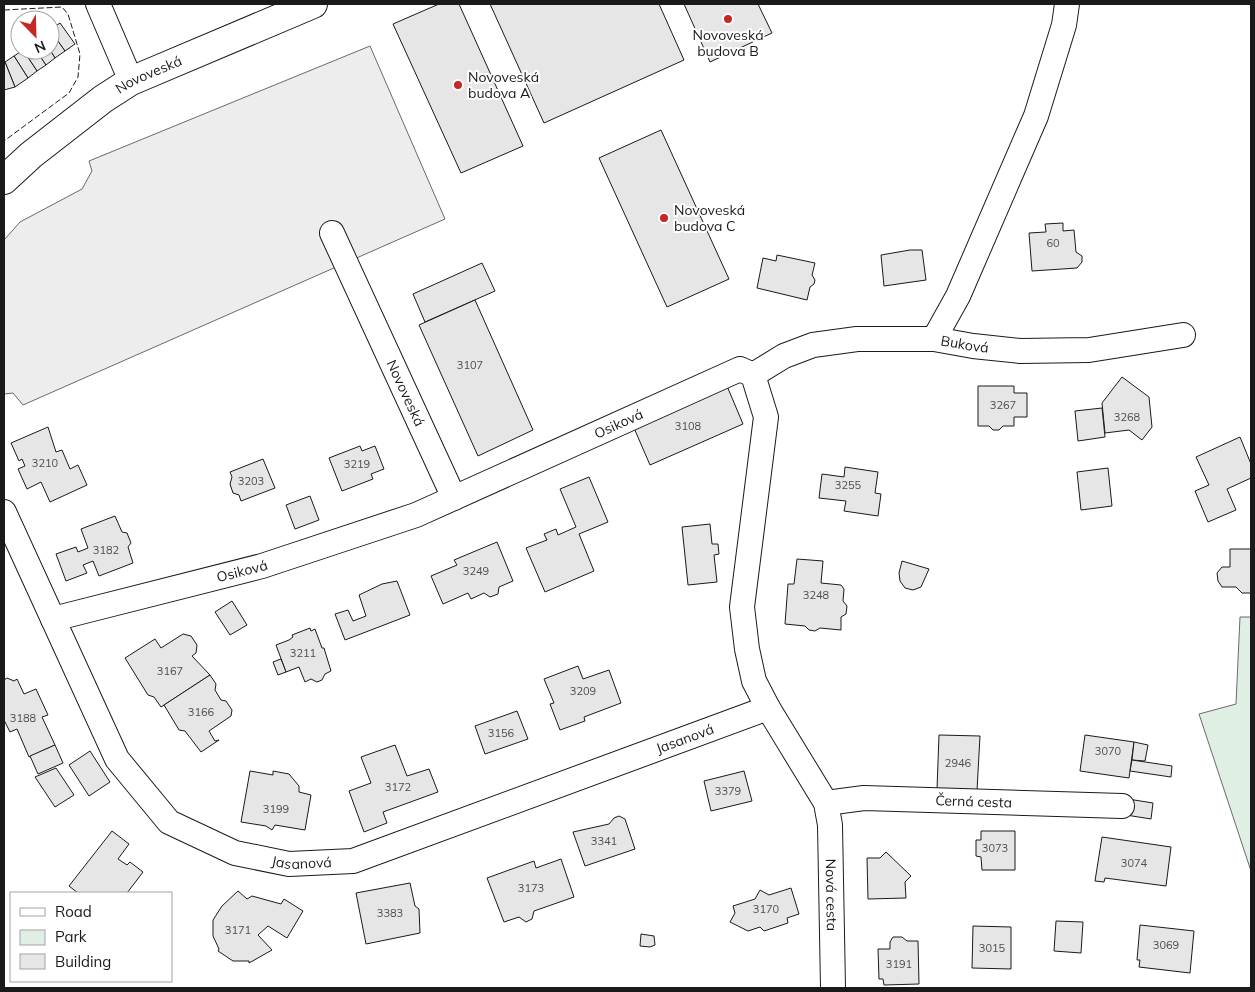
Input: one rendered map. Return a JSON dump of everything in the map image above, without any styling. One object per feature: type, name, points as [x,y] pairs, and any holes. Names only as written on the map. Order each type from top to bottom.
[{"type":"street","points":[[98,4],[131,81]]},
{"type":"street","name":"Novoveská","points":[[4,180],[31,155],[103,99],[131,81],[314,4]]},
{"type":"street","points":[[934,339],[958,296],[1036,116],[1064,25],[1067,4]]},
{"type":"street","name":"Novoveská","points":[[332,233],[454,498]]},
{"type":"street","name":"Buková","points":[[753,375],[784,356],[813,346],[857,339],[934,339],[973,346],[1020,351],[1089,350],[1183,335]]},
{"type":"street","name":"Osiková","points":[[53,619],[262,566],[416,515],[740,369],[753,375]]},
{"type":"street","points":[[753,375],[766,417],[742,607],[747,649],[754,680],[768,708],[826,803]]},
{"type":"street","name":"Jasanová","points":[[4,512],[117,758],[170,822],[235,853],[290,864],[353,861],[768,708]]},
{"type":"street","name":"Černá cesta","points":[[826,803],[864,798],[1122,806]]},
{"type":"street","name":"Nová cesta","points":[[826,803],[830,825],[833,988]]},
{"type":"green space","points":[[1240,617],[1251,617],[1251,871],[1199,714],[1236,704]]},
{"type":"shaded area","points":[[370,46],[445,219],[23,405],[13,393],[4,394],[4,240],[20,222],[82,189],[92,171],[89,161]]},
{"type":"building","name":"Novoveská budova A","points":[[439,4],[459,4],[523,146],[461,173],[393,24]]},
{"type":"building","points":[[490,4],[659,4],[684,60],[544,123]]},
{"type":"building","name":"Novoveská budova B","points":[[684,4],[758,4],[772,33],[710,62]]},
{"type":"building","points":[[60,23],[75,44],[65,51],[60,44]]},
{"type":"building","points":[[60,44],[65,51],[60,54]]},
{"type":"building","points":[[10,59],[17,60],[28,78],[15,87],[5,62]]},
{"type":"building","points":[[17,60],[30,60],[37,71],[28,78]]},
{"type":"building","points":[[30,60],[43,60],[46,65],[37,71]]},
{"type":"building","points":[[43,60],[52,60],[46,65]]},
{"type":"building","points":[[4,63],[15,87],[4,90]]},
{"type":"building","name":"Novoveská budova C","points":[[661,130],[729,279],[667,307],[599,158]]},
{"type":"building","points":[[1063,223],[1063,231],[1074,230],[1076,252],[1082,256],[1082,262],[1077,268],[1032,271],[1029,233],[1046,232],[1045,224]]},
{"type":"building","points":[[922,250],[926,280],[884,286],[881,255]]},
{"type":"building","points":[[777,255],[815,263],[812,275],[815,280],[814,284],[810,287],[807,300],[757,288],[763,258],[776,261]]},
{"type":"building","points":[[482,263],[495,291],[425,322],[413,294]]},
{"type":"building","points":[[475,300],[533,430],[478,456],[419,325]]},
{"type":"building","points":[[1122,377],[1149,397],[1152,427],[1142,440],[1129,430],[1105,433],[1102,403]]},
{"type":"building","points":[[727,386],[743,424],[650,465],[634,428]]},
{"type":"building","points":[[978,386],[1014,386],[1014,393],[1027,393],[1027,417],[1014,417],[1014,426],[1003,426],[999,430],[993,430],[989,426],[978,426]]},
{"type":"building","points":[[1102,408],[1105,437],[1078,441],[1075,411]]},
{"type":"building","points":[[48,427],[56,452],[62,450],[70,469],[78,465],[87,485],[50,502],[41,482],[27,489],[18,469],[25,466],[22,459],[19,461],[11,443]]},
{"type":"building","points":[[1240,437],[1251,464],[1251,478],[1227,489],[1236,510],[1208,522],[1195,491],[1209,485],[1196,457]]},
{"type":"building","points":[[360,446],[362,451],[375,446],[384,469],[371,474],[373,479],[342,491],[329,458]]},
{"type":"building","points":[[263,459],[275,488],[241,501],[239,495],[233,493],[230,484],[232,477],[230,472]]},
{"type":"building","points":[[845,467],[878,472],[875,493],[881,494],[878,516],[844,511],[846,501],[819,498],[822,474],[844,477]]},
{"type":"building","points":[[1108,468],[1112,506],[1081,510],[1077,472]]},
{"type":"building","points":[[589,477],[608,522],[579,534],[594,571],[545,592],[526,548],[547,540],[544,534],[556,529],[558,535],[576,527],[560,489]]},
{"type":"building","points":[[310,496],[319,520],[295,529],[286,505]]},
{"type":"building","points":[[115,516],[122,532],[127,533],[131,543],[128,547],[133,563],[99,576],[93,561],[83,565],[87,573],[66,581],[56,554],[76,547],[78,552],[88,548],[81,529]]},
{"type":"building","points":[[710,524],[712,544],[718,544],[719,554],[714,555],[717,582],[688,585],[682,527]]},
{"type":"building","points":[[497,542],[513,581],[499,587],[498,594],[490,597],[484,593],[471,599],[468,593],[443,604],[431,576],[457,565],[454,560]]},
{"type":"building","points":[[1230,549],[1251,549],[1251,593],[1242,593],[1236,587],[1222,587],[1218,581],[1217,573],[1222,567],[1230,567]]},
{"type":"building","points":[[797,559],[823,561],[821,583],[841,585],[844,589],[843,601],[847,606],[846,614],[841,617],[841,630],[820,628],[815,631],[809,630],[805,626],[785,624],[788,584],[794,584]]},
{"type":"building","points":[[902,561],[929,569],[921,587],[913,590],[905,588],[900,581],[899,573]]},
{"type":"building","points":[[397,581],[410,615],[345,640],[335,614],[348,610],[353,621],[366,616],[359,595],[382,584]]},
{"type":"building","points":[[232,601],[247,625],[230,635],[215,612]]},
{"type":"building","points":[[310,628],[311,631],[315,629],[322,648],[324,648],[331,671],[325,674],[322,680],[317,682],[311,679],[305,682],[299,667],[286,672],[276,645],[289,640],[293,637],[292,635]]},
{"type":"building","points":[[183,634],[191,636],[197,645],[196,653],[192,656],[210,675],[161,707],[154,697],[148,695],[125,658],[155,639],[161,648]]},
{"type":"building","points":[[281,659],[286,672],[278,675],[273,662]]},
{"type":"building","points":[[578,666],[583,679],[609,670],[621,703],[584,717],[585,721],[560,730],[550,704],[554,703],[544,679]]},
{"type":"building","points":[[210,675],[216,684],[215,690],[221,700],[226,701],[232,710],[231,716],[209,731],[215,741],[219,740],[201,752],[185,731],[179,730],[164,705]]},
{"type":"building","points":[[7,678],[14,681],[17,679],[24,694],[36,689],[48,715],[42,717],[55,745],[29,757],[17,729],[10,732],[4,720],[4,680]]},
{"type":"building","points":[[517,711],[528,739],[485,754],[475,726]]},
{"type":"building","points":[[939,735],[980,736],[977,791],[937,789]]},
{"type":"building","points":[[1085,735],[1134,742],[1129,778],[1080,771]]},
{"type":"building","points":[[1134,742],[1148,745],[1145,761],[1132,760]]},
{"type":"building","points":[[55,745],[63,763],[38,774],[30,756]]},
{"type":"building","points":[[395,745],[407,776],[429,769],[438,792],[383,812],[387,823],[364,832],[349,791],[371,783],[361,757]]},
{"type":"building","points":[[90,751],[110,782],[89,796],[69,765]]},
{"type":"building","points":[[1132,760],[1172,766],[1171,777],[1130,771]]},
{"type":"building","points":[[56,768],[74,795],[55,807],[35,777]]},
{"type":"building","points":[[250,771],[273,775],[273,771],[289,774],[299,786],[299,792],[311,795],[305,830],[275,825],[272,830],[266,826],[241,822]]},
{"type":"building","points":[[744,771],[752,801],[711,811],[704,781]]},
{"type":"building","points":[[1128,799],[1153,803],[1151,819],[1126,815]]},
{"type":"building","points":[[619,816],[625,819],[635,849],[585,866],[573,832],[609,824],[614,818]]},
{"type":"building","points":[[112,831],[129,844],[118,859],[127,865],[130,862],[143,872],[128,892],[77,892],[69,886]]},
{"type":"building","points":[[981,831],[1015,831],[1015,870],[982,870],[981,857],[976,856],[976,840],[981,840]]},
{"type":"building","points":[[1102,837],[1171,847],[1166,886],[1105,878],[1104,882],[1095,881]]},
{"type":"building","points":[[886,852],[911,876],[905,882],[906,898],[868,899],[867,858],[880,858]]},
{"type":"building","points":[[561,859],[574,897],[534,911],[532,919],[526,922],[519,917],[504,922],[487,878],[534,861],[536,868]]},
{"type":"building","points":[[410,883],[415,906],[419,909],[420,933],[366,944],[356,893]]},
{"type":"building","points":[[791,888],[799,914],[787,918],[788,923],[764,931],[760,927],[748,931],[730,922],[735,913],[733,906],[755,899],[760,890],[769,895]]},
{"type":"building","points":[[238,891],[247,899],[252,896],[281,904],[284,899],[303,911],[287,938],[268,926],[258,935],[272,950],[249,963],[249,961],[233,961],[218,951],[219,949],[213,936],[213,920],[222,906]]},
{"type":"building","points":[[1056,921],[1083,922],[1081,953],[1054,951]]},
{"type":"building","points":[[1140,925],[1194,931],[1190,973],[1139,967],[1140,960],[1137,960]]},
{"type":"building","points":[[973,926],[1011,927],[1011,969],[972,968]]},
{"type":"building","points":[[641,934],[654,936],[655,945],[650,947],[640,946]]},
{"type":"building","points":[[893,937],[902,937],[907,941],[918,941],[919,984],[884,985],[883,979],[879,979],[878,949],[890,949],[890,942]]},
{"type":"fence","points":[[4,10],[62,7],[68,14],[80,54],[78,77],[69,93],[4,141]]},
{"type":"place","name":"Novoveská budova B","points":[[728,19]]},
{"type":"place","name":"Novoveská budova A","points":[[458,85]]},
{"type":"place","name":"Novoveská budova C","points":[[664,218]]}]
